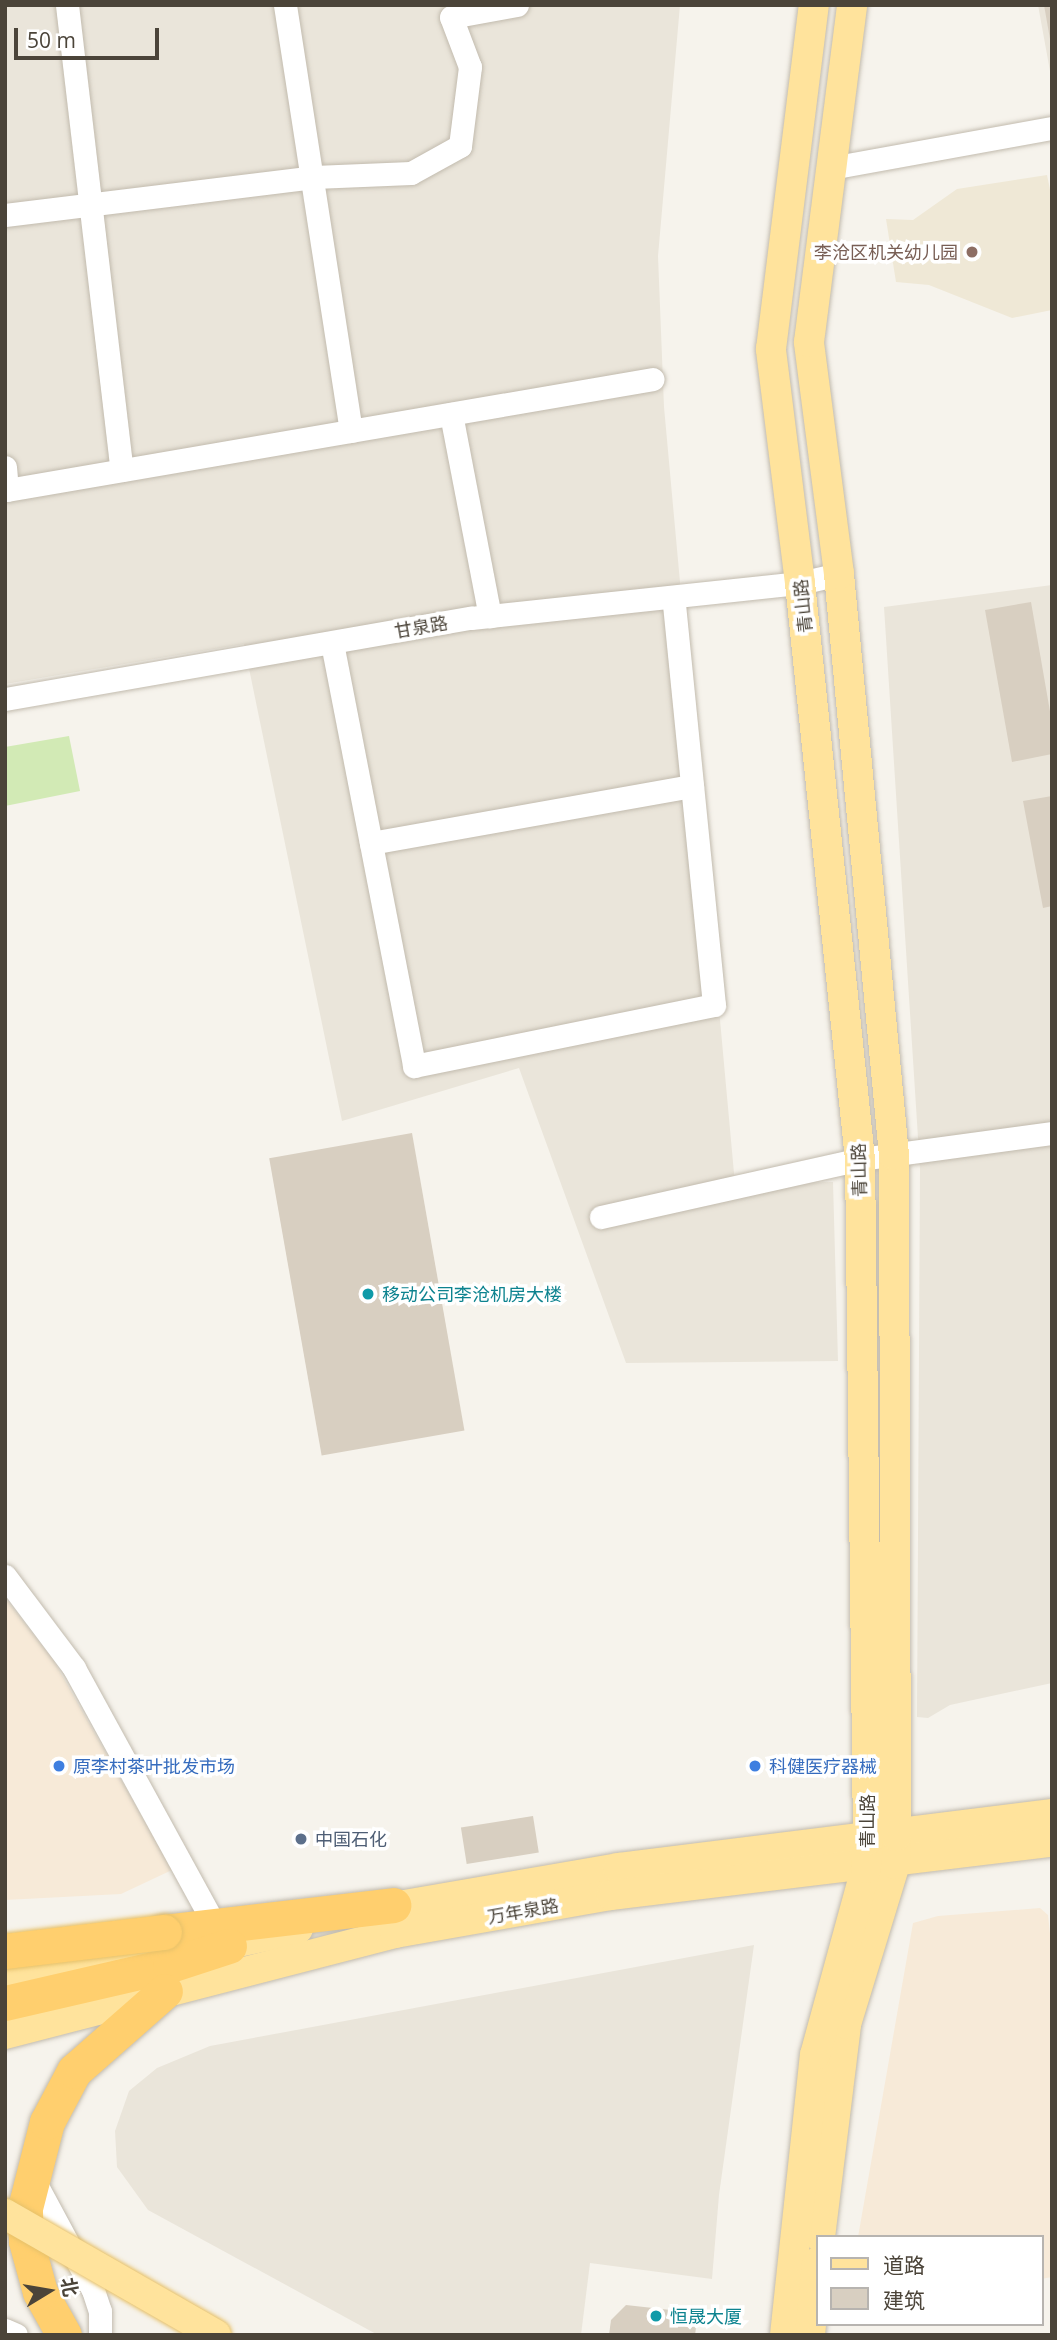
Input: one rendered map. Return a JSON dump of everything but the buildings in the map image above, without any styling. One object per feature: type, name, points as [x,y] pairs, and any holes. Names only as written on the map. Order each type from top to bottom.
[{"type":"highway","points":[[5,1951],[164,1932],[222,1936],[393,1905]]},
{"type":"highway","points":[[5,2003],[170,1965],[222,1936]]},
{"type":"highway","points":[[61,2332],[40,2292],[26,2241],[31,2175],[47,2122],[74,2071],[165,1992]]},
{"type":"main road","name":"青山路","points":[[785,2335],[815,2055],[881,1852],[860,1159],[800,583],[771,349],[814,5]]},
{"type":"main road","name":"青山路","points":[[820,2235],[846,2024],[881,1852],[894,1154],[839,574],[810,342],[852,5]]},
{"type":"main road","name":"万年泉路","points":[[5,2034],[395,1933],[881,1852],[1052,1814]]},
{"type":"main road","name":"万年泉路","points":[[393,1905],[618,1868],[1052,1842]]},
{"type":"main road","points":[[5,1973],[104,1961],[222,1936]]},
{"type":"main road","points":[[5,2214],[216,2335]]},
{"type":"main road","points":[[810,2335],[816,2272]]},
{"type":"street","points":[[67,5],[122,470]]},
{"type":"street","points":[[285,5],[314,177],[351,431]]},
{"type":"street","points":[[5,215],[314,177],[411,173],[460,146],[470,67],[452,17],[517,5]]},
{"type":"street","points":[[831,167],[1052,128]]},
{"type":"street","points":[[5,467],[8,490],[653,379]]},
{"type":"street","points":[[451,414],[490,616]]},
{"type":"street","name":"甘泉路","points":[[5,699],[490,616],[800,583],[839,574]]},
{"type":"street","points":[[332,643],[414,1066],[714,1005],[673,597]]},
{"type":"street","points":[[371,843],[692,786]]},
{"type":"street","points":[[601,1217],[860,1159],[1052,1133]]},
{"type":"street","points":[[5,1576],[74,1668],[222,1936]]},
{"type":"street","points":[[5,1937],[80,1928],[164,1932]]},
{"type":"street","points":[[31,2175],[93,2290],[100,2311],[100,2335]]},
{"type":"street","points":[[5,2330],[16,2335]]},
{"type":"shaded area","points":[[5,5],[680,5],[658,256],[664,407],[735,1184],[833,1182],[838,1361],[626,1363],[519,1068],[342,1121],[244,644],[5,684]]},
{"type":"shaded area","points":[[1038,5],[1052,5],[1052,82]]},
{"type":"shaded area","name":"李沧区机关幼儿园","points":[[1047,175],[1052,199],[1052,310],[1012,318],[929,285],[896,282],[886,219],[913,220],[957,189]]},
{"type":"shaded area","points":[[1052,585],[1052,1683],[950,1705],[928,1718],[917,1717],[920,1169],[884,607]]},
{"type":"shaded area","name":"原李村茶叶批发市场","points":[[5,1598],[54,1661],[172,1870],[121,1894],[5,1900]]},
{"type":"shaded area","points":[[1040,1908],[1048,1915],[1052,1952],[1052,2277],[1043,2279],[1043,2235],[858,2235],[913,1923],[938,1916]]},
{"type":"shaded area","points":[[754,1945],[719,2195],[712,2279],[590,2263],[581,2335],[378,2335],[148,2210],[117,2167],[115,2131],[129,2091],[157,2068],[210,2046]]},
{"type":"green space","points":[[69,736],[80,791],[5,806],[5,747]]},
{"type":"place","name":"李沧区机关幼儿园","points":[[972,252]]},
{"type":"place","name":"移动公司李沧机房大楼","points":[[368,1294]]},
{"type":"place","name":"原李村茶叶批发市场","points":[[59,1766]]},
{"type":"place","name":"科健医疗器械","points":[[755,1766]]},
{"type":"place","name":"中国石化","points":[[301,1839]]},
{"type":"place","name":"恒晟大厦","points":[[656,2316]]}]
